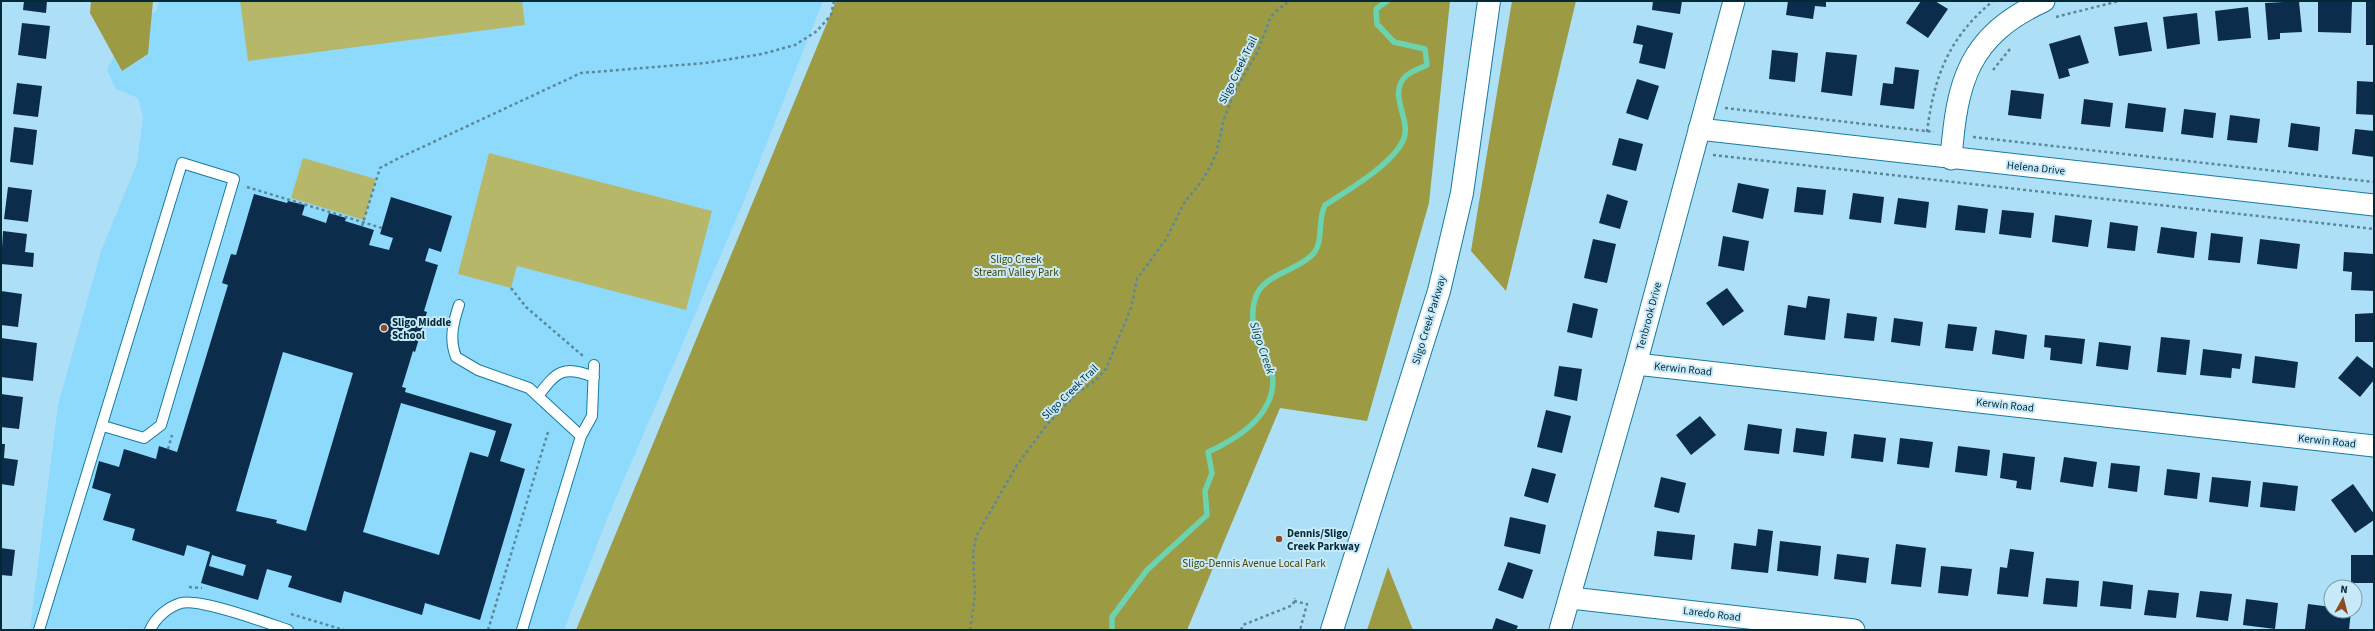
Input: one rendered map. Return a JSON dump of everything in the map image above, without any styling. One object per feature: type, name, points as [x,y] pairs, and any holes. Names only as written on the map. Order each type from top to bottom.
[{"type":"street","name":"Sligo Creek Parkway","points":[[1332,630],[1439,292],[1462,193],[1489,1]]},
{"type":"street","name":"Tenbrook Drive","points":[[1560,630],[1571,598],[1636,364],[1734,1]]},
{"type":"street","points":[[1961,160],[1953,135],[1955,111],[1966,72],[1991,35],[2021,12],[2048,10]]},
{"type":"street","name":"Helena Drive","points":[[1699,129],[1961,160],[2374,205]]},
{"type":"street","name":"Kerwin Road","points":[[1636,364],[2374,446]]},
{"type":"street","name":"Laredo Road","points":[[1571,598],[1854,630]]},
{"type":"lane","points":[[39,630],[103,426],[182,163],[234,179],[161,425],[144,438],[103,426]]},
{"type":"lane","points":[[459,305],[453,325],[452,346],[456,357],[478,370],[529,388],[581,436]]},
{"type":"lane","points":[[522,630],[581,436],[592,416],[594,366]]},
{"type":"lane","points":[[538,396],[553,376],[575,370],[594,377]]},
{"type":"lane","points":[[150,630],[164,611],[182,602],[213,606],[288,630]]},
{"type":"path","points":[[362,226],[380,168],[406,154],[581,73],[705,63],[762,54],[795,45],[822,26],[831,15],[834,1]]},
{"type":"path","name":"Sligo Creek Trail","points":[[970,630],[975,595],[973,554],[976,537],[1017,465],[1046,426],[1068,402],[1096,380],[1106,369],[1131,308],[1137,279],[1166,239],[1184,203],[1210,168],[1234,93],[1258,50],[1269,21],[1274,13],[1289,1]]},
{"type":"path","points":[[2048,10],[2119,1]]},
{"type":"path","points":[[1991,73],[2014,44]]},
{"type":"path","points":[[1705,106],[2374,182]]},
{"type":"path","points":[[1961,160],[1973,137],[1975,129]]},
{"type":"path","points":[[1693,152],[2374,229]]},
{"type":"path","points":[[245,194],[247,187],[382,228]]},
{"type":"path","points":[[511,288],[526,306],[594,366]]},
{"type":"path","points":[[488,630],[548,432]]},
{"type":"path","points":[[168,449],[173,434]]},
{"type":"path","points":[[1241,630],[1243,625],[1292,605],[1294,599],[1307,604],[1300,630]]},
{"type":"shaded area","name":"Sligo Middle School","points":[[159,1],[823,1],[743,203],[607,519],[564,630],[30,628],[58,405],[101,251],[137,163],[143,117],[138,98],[116,89],[107,70],[121,42],[134,27],[157,10]]},
{"type":"shaded area","points":[[240,1],[522,1],[525,25],[248,61]]},
{"type":"shaded area","points":[[489,153],[712,211],[686,310],[517,266],[511,288],[458,274]]},
{"type":"shaded area","points":[[303,158],[376,179],[364,220],[291,198]]},
{"type":"green space","points":[[91,1],[153,1],[148,54],[122,71],[90,13]]},
{"type":"green space","name":"Sligo Creek Stream Valley Park","points":[[836,1],[1450,1],[1429,203],[1367,421],[1280,408],[1187,630],[576,630]]},
{"type":"green space","points":[[1512,1],[1576,1],[1506,291],[1471,251]]},
{"type":"green space","points":[[1388,567],[1413,630],[1367,630]]},
{"type":"building","points":[[24,1],[47,1],[46,13],[23,10]]},
{"type":"building","points":[[1653,1],[1682,1],[1680,14],[1652,10]]},
{"type":"building","points":[[1788,1],[1826,1],[1826,7],[1815,6],[1813,19],[1786,15]]},
{"type":"building","points":[[1921,1],[1935,1],[1948,9],[1928,38],[1906,23]]},
{"type":"building","points":[[2299,1],[2302,32],[2280,33],[2280,39],[2268,40],[2265,3]]},
{"type":"building","points":[[2318,1],[2352,2],[2351,33],[2318,32]]},
{"type":"building","points":[[2366,1],[2374,1],[2374,45],[2366,45]]},
{"type":"building","points":[[2248,7],[2251,38],[2218,41],[2215,11]]},
{"type":"building","points":[[2197,13],[2200,44],[2167,49],[2163,17]]},
{"type":"building","points":[[2147,22],[2152,51],[2119,56],[2114,27]]},
{"type":"building","points":[[22,23],[50,26],[46,59],[18,55]]},
{"type":"building","points":[[1637,25],[1673,33],[1665,69],[1639,63],[1643,45],[1633,43]]},
{"type":"building","points":[[2080,35],[2089,63],[2068,69],[2070,76],[2059,79],[2049,44]]},
{"type":"building","points":[[1772,50],[1798,53],[1795,82],[1769,79]]},
{"type":"building","points":[[1826,52],[1857,55],[1852,96],[1821,92]]},
{"type":"building","points":[[1895,67],[1919,70],[1914,109],[1880,105],[1883,83],[1893,84]]},
{"type":"building","points":[[1637,79],[1659,86],[1648,120],[1626,113]]},
{"type":"building","points":[[2357,81],[2374,82],[2374,115],[2356,114]]},
{"type":"building","points":[[17,83],[42,86],[38,117],[13,114]]},
{"type":"building","points":[[2011,90],[2044,94],[2041,119],[2008,115]]},
{"type":"building","points":[[2084,99],[2113,103],[2110,127],[2081,124]]},
{"type":"building","points":[[2128,103],[2166,108],[2163,132],[2125,128]]},
{"type":"building","points":[[2184,109],[2216,113],[2213,138],[2181,134]]},
{"type":"building","points":[[2230,115],[2260,119],[2257,143],[2227,140]]},
{"type":"building","points":[[2291,123],[2320,127],[2318,151],[2288,147]]},
{"type":"building","points":[[14,127],[37,130],[33,165],[10,162]]},
{"type":"building","points":[[2355,129],[2374,131],[2374,157],[2352,154]]},
{"type":"building","points":[[1619,138],[1643,144],[1636,171],[1612,165]]},
{"type":"building","points":[[1738,183],[1769,189],[1763,219],[1732,212]]},
{"type":"building","points":[[8,187],[32,190],[28,222],[4,219]]},
{"type":"building","points":[[1797,187],[1826,190],[1823,215],[1794,212]]},
{"type":"building","points":[[1853,193],[1884,197],[1881,223],[1849,219]]},
{"type":"building","points":[[254,194],[287,203],[288,201],[305,205],[302,215],[326,223],[329,213],[346,218],[345,221],[374,230],[369,245],[389,250],[393,238],[380,234],[391,197],[452,216],[441,252],[429,248],[425,261],[438,265],[424,311],[427,312],[415,352],[413,351],[402,387],[406,388],[405,392],[512,424],[500,461],[525,469],[480,620],[425,603],[422,615],[344,591],[341,603],[288,587],[292,576],[267,569],[258,600],[201,583],[210,552],[187,545],[184,556],[132,540],[135,529],[103,520],[111,494],[92,488],[99,461],[119,467],[124,449],[156,459],[159,446],[177,452],[228,285],[222,283],[231,254],[236,255]],"holes":[[[283,352],[353,373],[306,531],[276,523],[277,520],[236,511]],[[401,403],[496,431],[488,457],[470,452],[439,555],[363,532]],[[212,555],[246,565],[243,576],[209,566]]]},
{"type":"building","points":[[1607,194],[1628,201],[1620,229],[1599,223]]},
{"type":"building","points":[[1898,198],[1929,202],[1926,228],[1894,224]]},
{"type":"building","points":[[1958,205],[1988,209],[1985,233],[1955,230]]},
{"type":"building","points":[[2002,210],[2034,213],[2031,238],[1999,234]]},
{"type":"building","points":[[2055,215],[2092,220],[2088,247],[2052,242]]},
{"type":"building","points":[[2110,222],[2138,226],[2135,251],[2107,248]]},
{"type":"building","points":[[2161,227],[2197,232],[2194,258],[2157,253]]},
{"type":"building","points":[[3,231],[27,234],[25,252],[34,253],[33,267],[1,264]]},
{"type":"building","points":[[2211,233],[2243,237],[2240,263],[2208,260]]},
{"type":"building","points":[[1723,236],[1749,241],[1744,271],[1718,266]]},
{"type":"building","points":[[1593,239],[1616,244],[1607,283],[1584,278]]},
{"type":"building","points":[[2260,239],[2300,244],[2297,269],[2257,264]]},
{"type":"building","points":[[2344,252],[2374,254],[2374,291],[2351,290],[2352,272],[2343,271]]},
{"type":"building","points":[[1727,288],[1744,311],[1723,326],[1706,303]]},
{"type":"building","points":[[1,291],[22,294],[18,327],[1,325]]},
{"type":"building","points":[[1808,296],[1830,299],[1825,340],[1784,335],[1788,305],[1806,308]]},
{"type":"building","points":[[1573,303],[1598,309],[1592,338],[1567,332]]},
{"type":"building","points":[[1847,313],[1877,317],[1874,341],[1844,338]]},
{"type":"building","points":[[2374,313],[2374,342],[2355,342],[2355,314]]},
{"type":"building","points":[[1894,318],[1923,322],[1920,346],[1891,342]]},
{"type":"building","points":[[1948,324],[1977,327],[1973,351],[1945,348]]},
{"type":"building","points":[[1995,330],[2027,335],[2024,359],[1992,354]]},
{"type":"building","points":[[2045,335],[2085,339],[2082,364],[2050,360],[2051,348],[2044,347]]},
{"type":"building","points":[[2161,337],[2190,340],[2186,375],[2157,372]]},
{"type":"building","points":[[1,338],[37,343],[33,381],[1,377]]},
{"type":"building","points":[[2099,342],[2131,346],[2128,370],[2096,366]]},
{"type":"building","points":[[2203,349],[2242,354],[2240,369],[2232,368],[2231,378],[2200,375]]},
{"type":"building","points":[[2255,356],[2298,362],[2295,388],[2252,383]]},
{"type":"building","points":[[2357,356],[2374,369],[2374,380],[2360,397],[2338,378]]},
{"type":"building","points":[[1559,366],[1582,369],[1577,401],[1554,396]]},
{"type":"building","points":[[1,394],[23,397],[19,429],[1,427]]},
{"type":"building","points":[[1546,410],[1571,416],[1562,453],[1537,447]]},
{"type":"building","points":[[1700,416],[1716,435],[1691,455],[1676,435]]},
{"type":"building","points":[[1748,424],[1782,429],[1779,454],[1744,450]]},
{"type":"building","points":[[1796,428],[1827,432],[1824,456],[1793,452]]},
{"type":"building","points":[[1854,434],[1886,438],[1883,462],[1851,458]]},
{"type":"building","points":[[1900,438],[1933,442],[1929,468],[1897,464]]},
{"type":"building","points":[[1,444],[5,444],[4,458],[18,460],[14,486],[1,484]]},
{"type":"building","points":[[1958,446],[1990,450],[1987,476],[1955,472]]},
{"type":"building","points":[[2003,453],[2035,457],[2031,490],[2016,488],[2017,481],[2000,478]]},
{"type":"building","points":[[2064,457],[2097,462],[2093,487],[2060,482]]},
{"type":"building","points":[[2111,463],[2140,466],[2137,492],[2108,488]]},
{"type":"building","points":[[1532,468],[1556,474],[1548,503],[1524,496]]},
{"type":"building","points":[[2167,469],[2200,473],[2197,499],[2164,495]]},
{"type":"building","points":[[1661,477],[1686,483],[1679,513],[1654,507]]},
{"type":"building","points":[[2212,477],[2251,481],[2248,507],[2209,502]]},
{"type":"building","points":[[2263,482],[2298,486],[2295,511],[2260,507]]},
{"type":"building","points":[[2353,484],[2374,514],[2374,520],[2355,533],[2331,500]]},
{"type":"building","points":[[1510,517],[1546,525],[1540,554],[1504,546]]},
{"type":"building","points":[[1758,529],[1773,531],[1768,573],[1731,569],[1734,543],[1756,546]]},
{"type":"building","points":[[1657,531],[1695,535],[1692,560],[1654,556]]},
{"type":"building","points":[[1780,541],[1821,546],[1818,576],[1777,571]]},
{"type":"building","points":[[1896,544],[1926,548],[1921,587],[1891,584]]},
{"type":"building","points":[[1,548],[15,550],[12,576],[1,575]]},
{"type":"building","points":[[2010,549],[2034,552],[2028,597],[1997,594],[2000,567],[2007,568]]},
{"type":"building","points":[[1837,554],[1869,558],[1866,583],[1834,579]]},
{"type":"building","points":[[2351,555],[2374,555],[2374,583],[2363,583],[2363,579],[2351,579]]},
{"type":"building","points":[[1508,562],[1533,570],[1523,599],[1498,590]]},
{"type":"building","points":[[1941,566],[1972,569],[1968,596],[1938,593]]},
{"type":"building","points":[[2046,578],[2079,581],[2077,607],[2043,604]]},
{"type":"building","points":[[2103,581],[2133,585],[2131,609],[2100,606]]},
{"type":"building","points":[[2148,590],[2179,593],[2176,618],[2144,615]]},
{"type":"building","points":[[2200,591],[2232,594],[2228,621],[2196,617]]},
{"type":"building","points":[[2246,599],[2278,603],[2275,629],[2243,625]]},
{"type":"building","points":[[2308,604],[2323,606],[2323,619],[2350,619],[2349,630],[2305,629]]},
{"type":"building","points":[[1496,618],[1518,626],[1516,630],[1492,630]]},
{"type":"waterway","name":"Sligo Creek","points":[[1112,630],[1112,617],[1147,570],[1207,515],[1205,491],[1212,473],[1208,452],[1241,433],[1251,425],[1267,405],[1271,393],[1273,378],[1257,339],[1253,324],[1253,308],[1259,291],[1272,279],[1298,265],[1313,254],[1320,237],[1321,217],[1325,205],[1369,176],[1381,166],[1391,157],[1404,138],[1405,123],[1399,98],[1401,83],[1408,74],[1427,65],[1425,49],[1394,42],[1377,24],[1376,9],[1387,1]]},
{"type":"place","name":"Sligo Middle School","points":[[384,328]]},
{"type":"place","name":"Dennis/Sligo Creek Parkway","points":[[1279,539]]},
{"type":"park label","name":"Sligo-Dennis Avenue Local Park","points":[[1254,563]]}]
